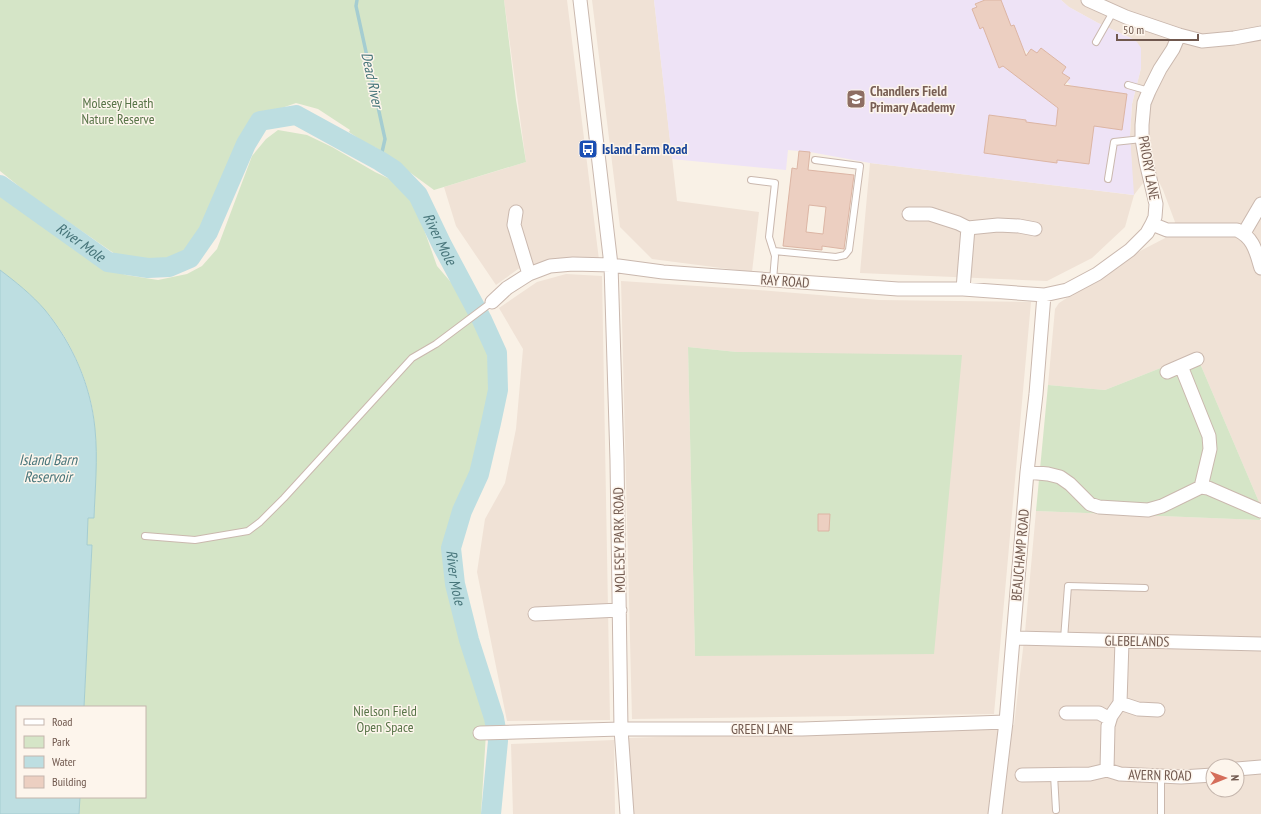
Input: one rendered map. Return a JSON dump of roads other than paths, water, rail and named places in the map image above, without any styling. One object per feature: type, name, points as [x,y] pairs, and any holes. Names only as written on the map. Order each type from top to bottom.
[{"type":"street","points":[[580,0],[611,265]]},
{"type":"street","points":[[1088,0],[1110,7],[1179,35],[1202,41],[1234,38],[1261,33]]},
{"type":"street","name":"PRIORY LANE","points":[[1044,295],[1067,290],[1097,274],[1130,250],[1147,233],[1152,224],[1155,217],[1156,204],[1142,139],[1144,103],[1160,69],[1173,49],[1179,35]]},
{"type":"street","points":[[1244,233],[1261,204]]},
{"type":"street","points":[[516,212],[514,225],[529,274]]},
{"type":"street","points":[[909,214],[930,214],[958,223],[968,228],[998,225],[1019,226],[1035,229]]},
{"type":"street","points":[[1152,224],[1167,230],[1237,230],[1244,233],[1253,244],[1261,268]]},
{"type":"street","points":[[963,289],[968,228]]},
{"type":"street","name":"RAY ROAD","points":[[492,302],[507,288],[529,274],[550,266],[573,264],[611,265],[663,272],[898,289],[963,289],[1044,295]]},
{"type":"street","name":"MOLESEY PARK ROAD","points":[[611,265],[617,452],[621,730],[627,814]]},
{"type":"street","name":"BEAUCHAMP ROAD","points":[[996,814],[1014,638],[1027,472],[1036,394],[1044,295]]},
{"type":"street","points":[[1167,372],[1198,359]]},
{"type":"street","points":[[1181,366],[1209,436],[1210,449],[1201,487]]},
{"type":"street","points":[[1027,472],[1060,477],[1070,484],[1090,504],[1099,507],[1148,510],[1162,506],[1201,487],[1208,488],[1261,511]]},
{"type":"street","points":[[535,614],[620,610]]},
{"type":"street","name":"GLEBELANDS","points":[[1014,638],[1261,644]]},
{"type":"street","points":[[1107,770],[1108,726],[1110,719],[1120,703],[1122,641]]},
{"type":"street","points":[[1120,703],[1138,709],[1158,710]]},
{"type":"street","points":[[1066,713],[1099,713],[1110,719]]},
{"type":"street","name":"GREEN LANE","points":[[483,733],[518,731],[802,729],[1006,722]]},
{"type":"street","points":[[1245,769],[1261,767]]},
{"type":"street","name":"AVERN ROAD","points":[[1022,775],[1090,774],[1107,770],[1120,774],[1181,777],[1205,776]]},
{"type":"lane","points":[[1096,42],[1110,7]]},
{"type":"lane","points":[[1128,85],[1149,91]]},
{"type":"lane","points":[[1108,179],[1114,142],[1142,139]]},
{"type":"lane","points":[[774,251],[836,258],[845,255],[849,250],[860,166],[815,160]]},
{"type":"lane","points":[[752,180],[776,183],[769,237],[776,256],[773,280]]},
{"type":"lane","points":[[145,536],[195,540],[248,531],[260,522],[284,498],[412,358],[436,344],[492,302]]},
{"type":"lane","points":[[1064,639],[1068,586],[1145,588]]},
{"type":"lane","points":[[1054,775],[1056,810]]},
{"type":"lane","points":[[1161,776],[1161,814]]},
{"type":"water","name":"Island Barn Reservoir","points":[[0,270],[40,304],[55,323],[72,351],[85,381],[93,413],[96,440],[96,474],[94,518],[88,518],[87,545],[92,545],[84,706],[16,706],[16,798],[80,798],[79,814],[0,814]]},
{"type":"waterway","name":"Dead River","points":[[357,0],[356,6],[385,139],[380,161]]},
{"type":"waterway","name":"River Mole","points":[[0,185],[108,262],[148,268],[169,267],[190,258],[208,232],[246,144],[260,121],[296,115],[394,170],[418,195],[442,245],[482,320],[497,353],[498,390],[479,474],[462,511],[451,548],[455,584],[469,640],[494,718],[498,741],[491,814]]},
{"type":"place","name":"Chandlers Field Primary Academy","points":[[856,99]]},
{"type":"place","name":"Island Farm Road","points":[[588,149]]},
{"type":"park label","name":"Molesey Heath Nature Reserve","points":[[118,112]]},
{"type":"park label","name":"Nielson Field Open Space","points":[[385,720]]}]
